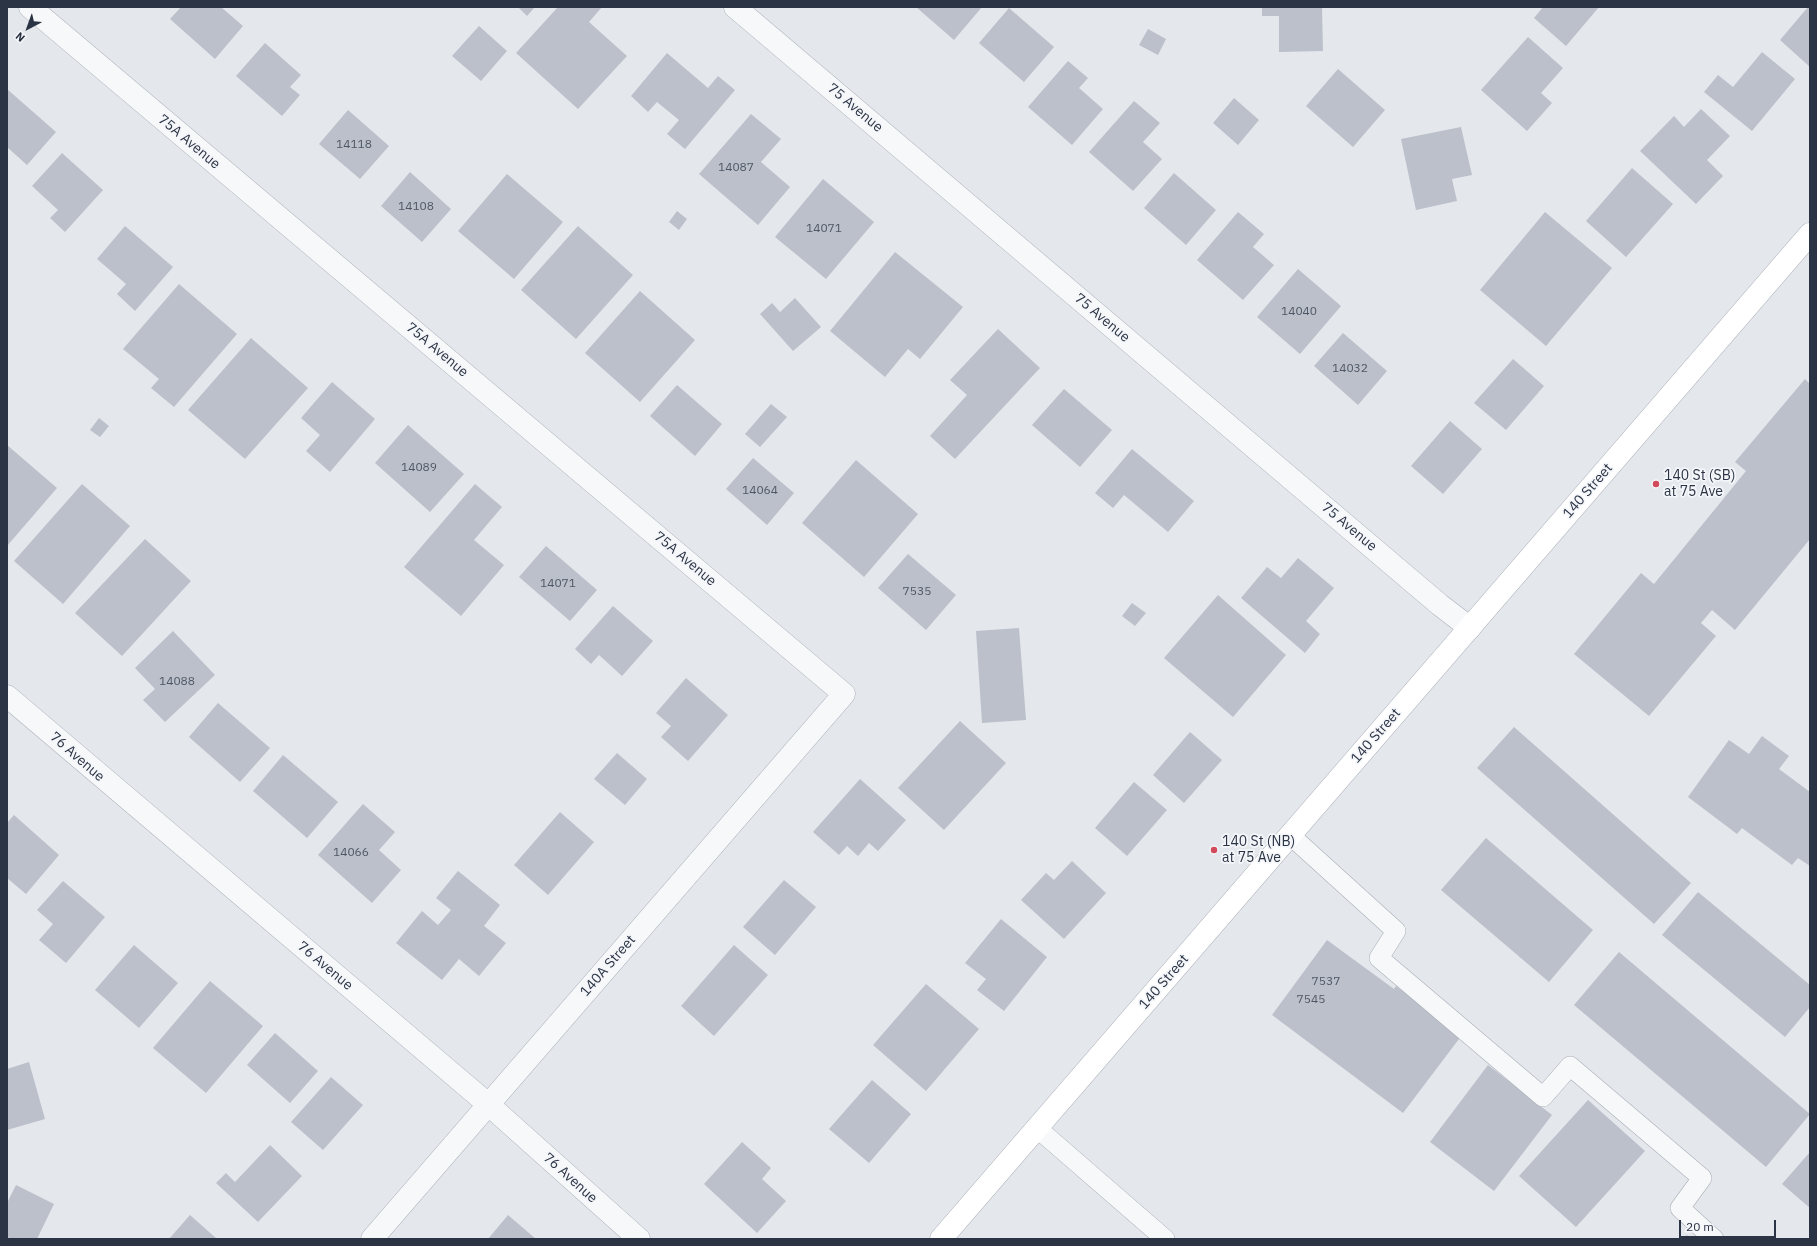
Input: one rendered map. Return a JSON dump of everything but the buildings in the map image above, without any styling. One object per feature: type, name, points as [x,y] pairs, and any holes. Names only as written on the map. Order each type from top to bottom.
[{"type":"main road","name":"140 Street","points":[[941,1239],[1810,234]]},
{"type":"street","name":"75A Avenue","points":[[30,7],[844,694]]},
{"type":"street","name":"75 Avenue","points":[[735,7],[1440,605],[1470,628]]},
{"type":"street","name":"140A Street","points":[[372,1239],[844,694]]},
{"type":"street","name":"76 Avenue","points":[[7,696],[489,1105],[639,1239]]},
{"type":"lane","points":[[1290,835],[1396,931],[1378,958],[1543,1097],[1570,1066],[1702,1178],[1680,1208],[1714,1239]]},
{"type":"lane","points":[[1037,1128],[1165,1239]]},
{"type":"place","name":"140 St (SB) at 75 Ave","points":[[1656,484]]},
{"type":"place","name":"140 St (NB) at 75 Ave","points":[[1214,850]]}]
